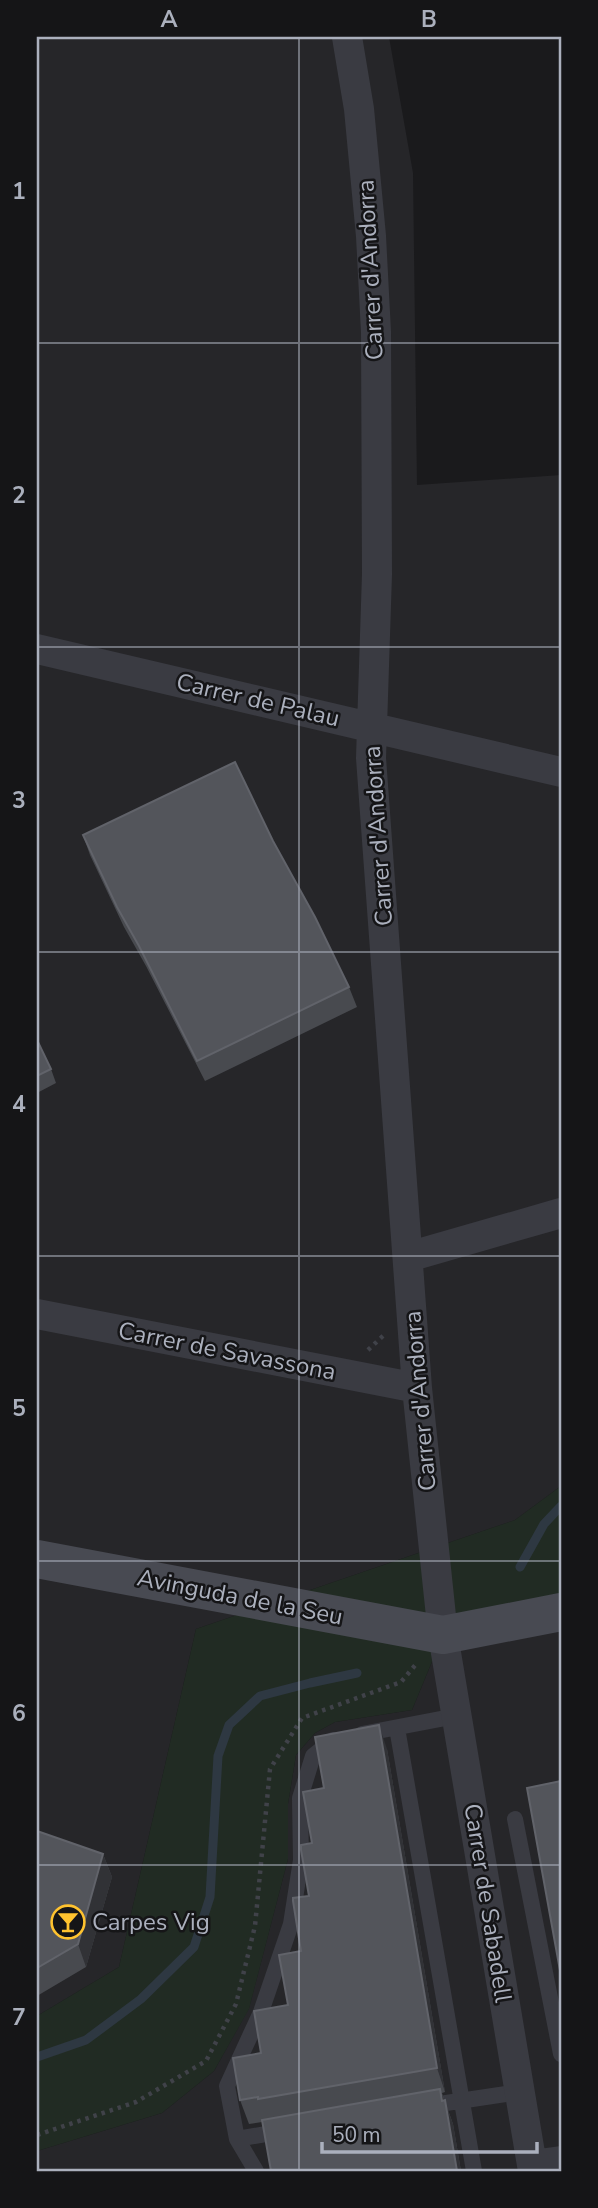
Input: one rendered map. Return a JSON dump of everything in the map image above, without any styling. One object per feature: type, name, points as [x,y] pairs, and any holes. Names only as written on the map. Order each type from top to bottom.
[{"type":"street","name":"Carrer d'Andorra","points":[[347,37],[359,109],[370,223],[376,332],[377,574],[371,758],[417,1388],[443,1635]]},
{"type":"street","name":"Carrer de Palau","points":[[37,649],[561,772]]},
{"type":"street","points":[[408,1256],[561,1213]]},
{"type":"street","name":"Carrer de Savassona","points":[[37,1314],[417,1388]]},
{"type":"street","name":"Avinguda de la Seu","points":[[37,1559],[443,1635]]},
{"type":"street","points":[[443,1635],[561,1612]]},
{"type":"street","name":"Carrer de Sabadell","points":[[443,1635],[532,2168]]},
{"type":"street","points":[[532,2168],[561,2161]]},
{"type":"lane","points":[[256,2171],[237,2139],[227,2086],[261,2012],[291,1924],[301,1860],[300,1798],[313,1756],[332,1740],[456,1716]]},
{"type":"lane","points":[[397,1728],[474,2171]]},
{"type":"lane","points":[[516,1819],[561,2054]]},
{"type":"lane","points":[[408,2109],[519,2092]]},
{"type":"lane","points":[[237,2139],[303,2127]]},
{"type":"path","points":[[37,2135],[136,2102],[206,2061],[236,2004],[255,1926],[270,1769],[302,1718],[401,1682],[443,1635]]},
{"type":"shaded area","points":[[37,37],[389,37],[413,173],[417,485],[561,475],[561,1486],[515,1520],[196,1629],[119,1967],[37,2016]]},
{"type":"shaded area","points":[[561,1486],[561,1612],[443,1635],[412,1710],[335,1722],[315,1733],[296,1755],[288,1804],[288,1859],[249,2009],[214,2071],[162,2113],[37,2151],[37,2016],[119,1967],[196,1629],[515,1520]]},
{"type":"shaded area","points":[[561,1612],[561,2171],[37,2171],[37,2151],[162,2113],[214,2071],[249,2008],[288,1859],[288,1804],[296,1755],[315,1733],[335,1722],[412,1710],[443,1635]]},
{"type":"building","points":[[235,762],[349,987],[197,1061],[83,835]]},
{"type":"building","points":[[37,1040],[51,1069],[37,1076]]},
{"type":"building","points":[[379,1725],[437,2068],[240,2100],[233,2058],[261,2053],[254,2011],[288,2005],[279,1955],[301,1951],[293,1898],[309,1896],[301,1845],[312,1843],[303,1792],[324,1788],[315,1737]]},
{"type":"building","points":[[561,1781],[561,1976],[527,1788]]},
{"type":"building","name":"Carpes Vig","points":[[37,1831],[103,1854],[78,1944],[37,1968]]},
{"type":"building","points":[[440,2089],[442,2101],[445,2100],[457,2171],[271,2171],[262,2120]]},
{"type":"waterway","points":[[520,1567],[544,1524],[561,1506]]},
{"type":"waterway","points":[[37,2057],[86,2040],[141,1999],[194,1947],[210,1897],[218,1756],[229,1725],[260,1696],[357,1673]]},
{"type":"place","name":"Carpes Vig","points":[[68,1922]]}]
